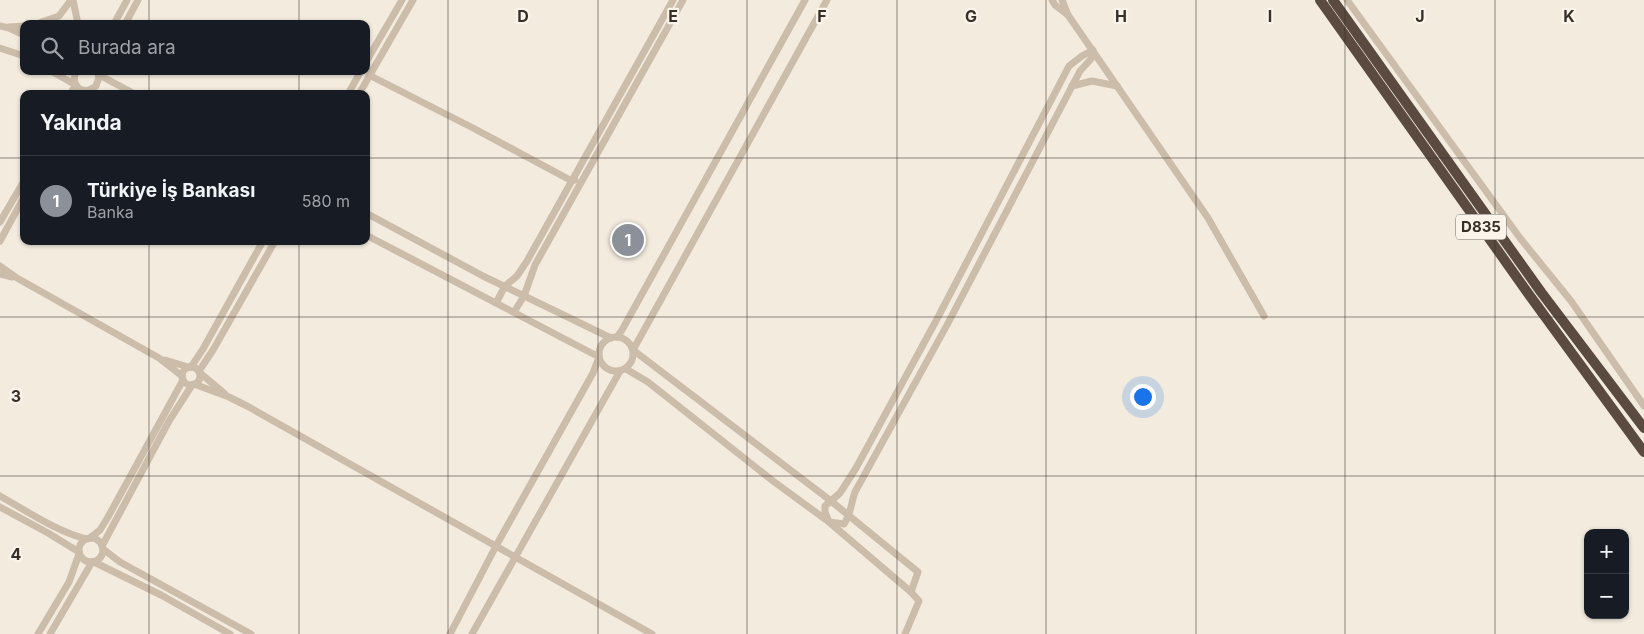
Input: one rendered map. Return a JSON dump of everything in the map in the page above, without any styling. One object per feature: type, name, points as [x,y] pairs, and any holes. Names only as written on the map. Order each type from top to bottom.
[{"type":"highway","name":"D835","points":[[1320,0],[1536,304],[1644,452]]},
{"type":"highway","name":"D835","points":[[1333,0],[1541,292],[1644,428]]},
{"type":"street","points":[[48,20],[59,16],[72,0]]},
{"type":"street","points":[[72,0],[77,20]]},
{"type":"street","points":[[116,20],[127,0]]},
{"type":"street","points":[[127,20],[138,0]]},
{"type":"street","points":[[370,55],[402,0]]},
{"type":"street","points":[[370,73],[413,0]]},
{"type":"street","points":[[496,303],[505,286],[517,276],[527,260],[673,0]]},
{"type":"street","points":[[514,312],[524,296],[535,265],[684,0]]},
{"type":"street","points":[[450,634],[496,546],[593,373],[601,346],[622,330],[805,0]]},
{"type":"street","points":[[472,634],[623,370],[632,363],[634,350],[827,0]]},
{"type":"street","points":[[1052,0],[1068,15],[1208,218],[1264,316]]},
{"type":"street","points":[[1062,0],[1068,15]]},
{"type":"street","points":[[1347,0],[1514,230],[1571,301],[1644,406]]},
{"type":"street","points":[[662,20],[670,24]]},
{"type":"street","points":[[4,27],[20,26]]},
{"type":"street","points":[[4,27],[20,33]]},
{"type":"street","points":[[0,48],[20,55]]},
{"type":"street","points":[[829,522],[844,524],[850,516],[850,506],[855,492],[947,325],[1080,71],[1091,60],[1093,50]]},
{"type":"street","points":[[829,522],[825,506],[840,493],[856,468],[937,319],[1069,66],[1093,50]]},
{"type":"street","points":[[58,75],[82,90]]},
{"type":"street","points":[[73,90],[76,85],[75,75]]},
{"type":"street","points":[[92,90],[99,81],[99,75]]},
{"type":"street","points":[[104,75],[128,90]]},
{"type":"street","points":[[350,90],[359,75]]},
{"type":"street","points":[[360,90],[369,75],[572,181],[583,179]]},
{"type":"street","points":[[1072,86],[1092,81],[1117,86]]},
{"type":"street","points":[[612,109],[620,114]]},
{"type":"street","points":[[0,222],[20,187]]},
{"type":"street","points":[[0,241],[20,204]]},
{"type":"street","points":[[370,215],[524,296],[614,337],[625,339],[634,350],[831,501],[918,572],[911,592]]},
{"type":"street","points":[[370,237],[599,357],[607,369],[614,372],[623,370],[648,382],[773,481],[829,522],[911,592],[920,601],[905,634]]},
{"type":"street","points":[[50,634],[93,562],[100,559],[128,488],[183,378],[184,371],[190,367],[203,349],[260,245]]},
{"type":"street","points":[[38,634],[63,593],[80,546],[100,530],[193,385],[200,380],[199,372],[273,245]]},
{"type":"street","points":[[0,266],[17,278],[159,358],[183,378],[187,384],[229,397]]},
{"type":"street","points":[[0,274],[17,278]]},
{"type":"street","points":[[159,358],[190,367],[199,372],[229,397],[652,634]]},
{"type":"street","points":[[0,496],[58,528],[80,537],[98,540],[103,548],[120,562],[247,633]]},
{"type":"street","points":[[0,507],[79,553],[83,559],[161,595],[230,634]]},
{"type":"street","points":[[31,524],[35,515]]},
{"type":"street","points":[[161,595],[164,588]]},
{"type":"street","points":[[63,593],[70,598]]},
{"type":"street","points":[[210,623],[214,614]]},
{"type":"place","name":"Türkiye İş Bankası","points":[[628,240]]}]
